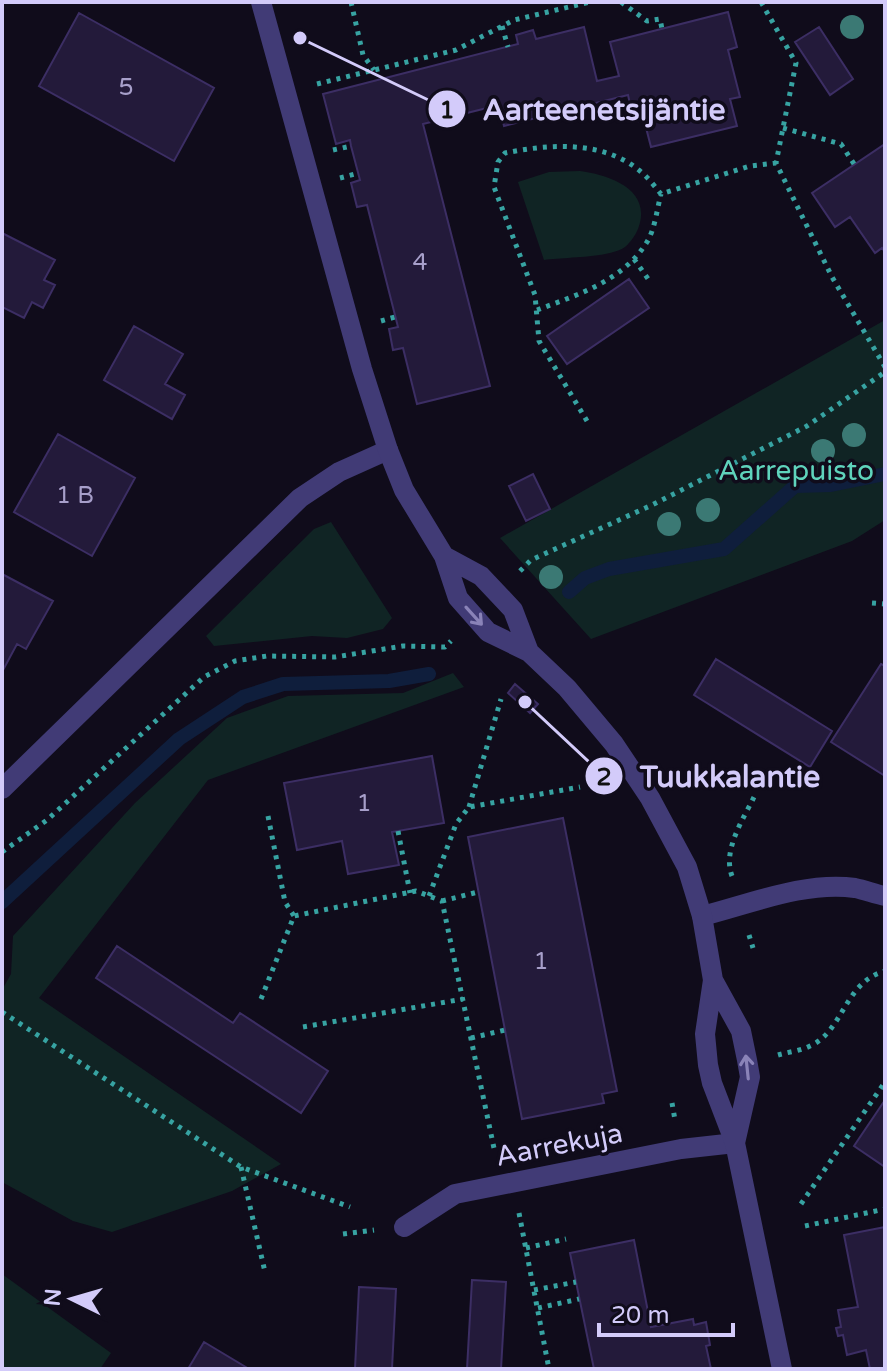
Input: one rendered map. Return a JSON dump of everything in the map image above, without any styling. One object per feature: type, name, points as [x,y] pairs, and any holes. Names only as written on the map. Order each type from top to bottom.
[{"type":"street","points":[[261,2],[362,369],[404,490],[444,556],[458,598],[488,632],[529,652],[567,688],[614,744],[643,787],[687,867],[702,916],[713,980],[705,1034],[708,1065],[735,1143],[782,1369]]},
{"type":"street","points":[[2,789],[300,498],[339,472],[388,450]]},
{"type":"street","points":[[444,556],[481,576],[513,610],[529,652]]},
{"type":"street","points":[[702,916],[785,894],[832,887],[856,888],[885,896]]},
{"type":"street","points":[[713,980],[741,1031],[749,1068],[750,1077],[735,1143]]},
{"type":"street","name":"Aarrekuja","points":[[404,1227],[455,1194],[681,1149],[735,1143]]},
{"type":"path","points":[[351,2],[363,55],[374,70]]},
{"type":"path","points":[[312,85],[456,50],[514,20],[590,2]]},
{"type":"path","points":[[621,2],[647,21],[660,19],[662,29]]},
{"type":"path","points":[[512,579],[531,560],[652,505],[807,426],[885,370],[832,277],[776,163],[796,63],[761,2]]},
{"type":"path","points":[[502,26],[508,47]]},
{"type":"path","points":[[783,128],[841,144],[854,164]]},
{"type":"path","points":[[329,151],[351,146]]},
{"type":"path","points":[[587,421],[539,341],[535,295],[494,187],[498,162],[505,153],[567,146],[610,154],[640,171],[661,194]]},
{"type":"path","points":[[661,194],[750,166],[776,163]]},
{"type":"path","points":[[337,179],[359,173]]},
{"type":"path","points":[[537,310],[587,291],[628,266],[649,240],[661,194]]},
{"type":"path","points":[[634,259],[651,283]]},
{"type":"path","points":[[872,603],[885,604]]},
{"type":"path","points":[[2,852],[47,820],[204,677],[235,661],[267,656],[335,657],[403,646],[445,647]]},
{"type":"path","points":[[429,896],[456,824],[469,807],[501,699]]},
{"type":"path","points":[[469,807],[580,787]]},
{"type":"path","points":[[728,867],[734,839],[755,795]]},
{"type":"path","points":[[268,816],[285,902],[294,916]]},
{"type":"path","points":[[398,831],[410,893]]},
{"type":"path","points":[[294,916],[416,891],[442,901],[478,892]]},
{"type":"path","points":[[442,901],[471,1038],[526,1248],[549,1369]]},
{"type":"path","points":[[261,999],[294,916]]},
{"type":"path","points":[[772,1056],[811,1046],[835,1024],[844,1003],[872,974],[885,971]]},
{"type":"path","points":[[303,1027],[463,999]]},
{"type":"path","points":[[2,1012],[241,1167],[350,1207]]},
{"type":"path","points":[[471,1038],[505,1030]]},
{"type":"path","points":[[801,1204],[885,1082]]},
{"type":"path","points":[[241,1167],[265,1272]]},
{"type":"path","points":[[805,1226],[885,1209]]},
{"type":"path","points":[[526,1248],[566,1239]]},
{"type":"path","points":[[534,1290],[576,1282]]},
{"type":"path","points":[[538,1308],[579,1299]]},
{"type":"green space","points":[[580,171],[615,180],[633,193],[641,213],[638,229],[629,243],[618,251],[544,260],[518,182],[549,172]]},
{"type":"green space","name":"Aarrepuisto","points":[[885,320],[885,520],[852,541],[591,639],[500,538]]},
{"type":"green space","points":[[331,522],[392,618],[383,629],[347,638],[312,636],[214,646],[206,636],[314,529]]},
{"type":"green space","points":[[453,673],[464,687],[208,780],[39,998],[281,1164],[232,1191],[112,1232],[73,1221],[2,1182],[2,990],[11,974],[13,936],[135,803],[227,718],[288,696],[403,693]]},
{"type":"green space","points":[[2,1274],[111,1353],[100,1369],[2,1369]]},
{"type":"building","points":[[728,12],[737,47],[728,50],[740,97],[730,99],[737,126],[651,147],[644,120],[634,122],[628,95],[504,126],[499,105],[423,124],[490,386],[417,404],[403,348],[393,350],[389,329],[398,327],[367,205],[357,207],[351,183],[360,180],[350,140],[336,144],[323,94],[518,44],[516,35],[533,30],[536,39],[584,27],[597,81],[619,76],[610,42]]},
{"type":"building","points":[[79,13],[214,88],[174,161],[39,86]]},
{"type":"building","points":[[819,27],[853,79],[830,95],[795,42]]},
{"type":"building","points":[[885,144],[885,252],[882,248],[875,253],[850,217],[835,227],[812,193]]},
{"type":"building","points":[[2,233],[55,260],[44,280],[55,285],[43,308],[32,302],[24,318],[2,307]]},
{"type":"building","points":[[629,279],[649,308],[567,364],[547,336]]},
{"type":"building","points":[[134,326],[183,354],[165,384],[185,395],[172,419],[104,380]]},
{"type":"building","points":[[58,434],[135,478],[92,556],[14,512]]},
{"type":"building","points":[[533,474],[550,509],[526,521],[509,486]]},
{"type":"building","points":[[2,574],[53,601],[26,649],[17,644],[2,672]]},
{"type":"building","points":[[716,659],[832,731],[810,767],[694,695]]},
{"type":"building","points":[[881,664],[885,666],[885,776],[831,742]]},
{"type":"building","points":[[515,684],[538,704],[530,713],[508,693]]},
{"type":"building","points":[[432,756],[444,823],[392,832],[399,865],[348,874],[342,841],[297,850],[284,783]]},
{"type":"building","points":[[563,818],[617,1091],[602,1094],[604,1103],[522,1119],[468,837]]},
{"type":"building","points":[[117,946],[233,1023],[240,1013],[328,1071],[301,1113],[96,978]]},
{"type":"building","points":[[885,1100],[885,1167],[854,1146]]},
{"type":"building","points":[[885,1227],[885,1369],[870,1369],[866,1350],[847,1355],[843,1335],[838,1336],[836,1328],[841,1327],[838,1310],[858,1307],[844,1235]]},
{"type":"building","points":[[634,1240],[651,1327],[693,1319],[694,1325],[706,1322],[710,1345],[706,1346],[711,1369],[594,1369],[570,1253]]},
{"type":"building","points":[[472,1280],[506,1282],[501,1369],[467,1369]]},
{"type":"building","points":[[359,1287],[396,1289],[392,1369],[355,1369]]},
{"type":"building","points":[[204,1342],[249,1369],[188,1369]]},
{"type":"waterway","points":[[569,592],[585,578],[609,569],[724,549],[795,486],[831,485],[885,474]]},
{"type":"waterway","points":[[2,902],[179,739],[243,697],[283,684],[389,681],[429,674]]},
{"type":"place","name":"Aarteenetsijäntie","points":[[300,38]]},
{"type":"place","name":"Tuukkalantie","points":[[525,702]]}]
